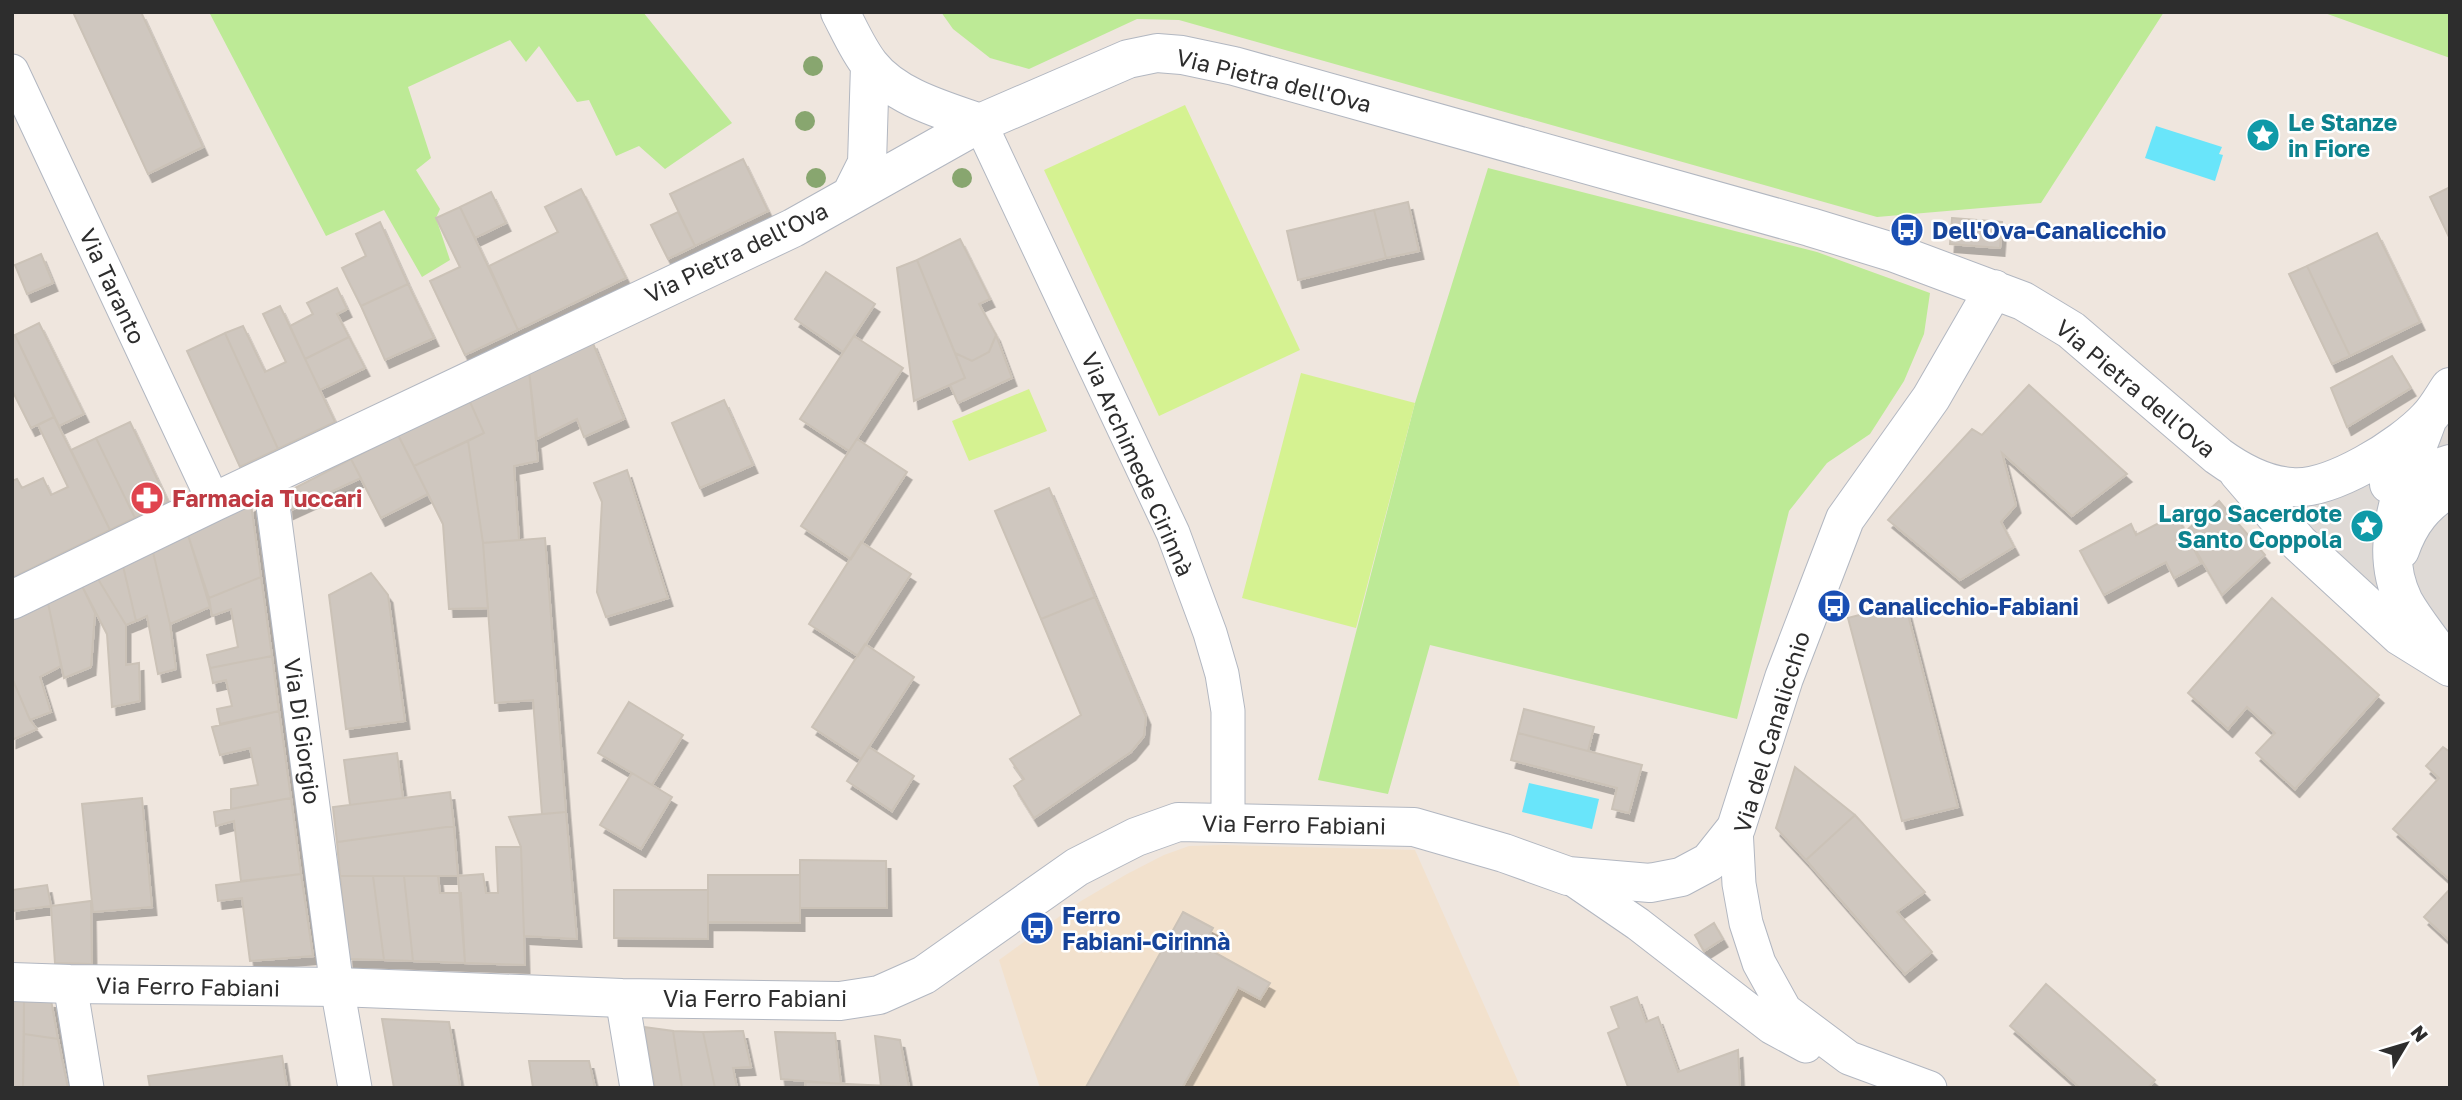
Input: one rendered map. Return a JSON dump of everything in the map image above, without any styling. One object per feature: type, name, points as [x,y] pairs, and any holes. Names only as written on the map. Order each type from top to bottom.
[{"type":"main road","points":[[839,12],[870,65],[892,85],[921,101],[980,123]]},
{"type":"main road","name":"Via Pietra dell'Ova","points":[[12,600],[793,228],[980,123],[1129,59],[1157,53],[1182,55],[1248,70],[1810,227],[1892,252],[1994,289],[2023,301],[2071,330],[2237,470],[2266,482],[2293,488],[2328,482],[2366,464],[2444,395]]},
{"type":"main road","points":[[850,194],[867,163],[870,65]]},
{"type":"main road","name":"Via del Canalicchio","points":[[1736,828],[1784,678],[1845,519],[1931,398],[1994,289]]},
{"type":"main road","points":[[2444,395],[2406,479],[2396,513],[2393,541],[2396,581],[2404,602],[2450,667]]},
{"type":"main road","points":[[2328,482],[2387,485],[2450,464]]},
{"type":"main road","points":[[2237,470],[2299,543],[2400,636],[2450,667]]},
{"type":"main road","points":[[2394,566],[2407,528],[2450,488]]},
{"type":"main road","name":"Via Ferro Fabiani","points":[[12,982],[337,987],[622,998],[840,1001],[879,995],[925,975],[1077,867],[1136,837],[1178,822],[1414,827],[1504,853],[1568,876],[1650,883],[1681,877],[1709,862],[1736,828]]},
{"type":"street","name":"Via Taranto","points":[[12,71],[214,502]]},
{"type":"street","name":"Via Archimede Cirinnà","points":[[980,123],[1173,533],[1210,633],[1222,674],[1228,711],[1228,822]]},
{"type":"street","name":"Via Di Giorgio","points":[[269,476],[337,987],[355,1088]]},
{"type":"street","name":"Via del Canalicchio","points":[[1736,828],[1739,884],[1746,923],[1759,963],[1785,1010],[1849,1058],[1930,1088]]},
{"type":"street","points":[[1568,876],[1638,924],[1771,1027],[1804,1045],[1849,1058]]},
{"type":"street","points":[[70,984],[88,1088]]},
{"type":"street","points":[[622,998],[637,1088]]},
{"type":"shaded area","name":"Largo Sacerdote Santo Coppola","points":[[2450,387],[2450,667],[2266,482],[2312,486]]},
{"type":"shaded area","points":[[1189,846],[1415,850],[1521,1088],[1040,1088],[999,960],[1081,901],[1164,855]]},
{"type":"green space","points":[[209,12],[643,12],[732,123],[665,169],[639,146],[616,156],[589,100],[577,102],[539,46],[526,62],[510,40],[408,87],[431,158],[416,170],[440,209],[436,218],[450,260],[422,277],[384,210],[326,236]]},
{"type":"green space","points":[[941,12],[2164,12],[2041,203],[1877,217],[1179,20],[1137,19],[1029,69],[990,58],[953,29]]},
{"type":"green space","points":[[2322,12],[2450,12],[2450,58]]},
{"type":"green space","points":[[1185,105],[1300,350],[1159,416],[1044,170]]},
{"type":"green space","points":[[1488,168],[1817,252],[1930,293],[1924,334],[1904,381],[1870,434],[1827,463],[1789,511],[1737,719],[1430,645],[1388,794],[1318,780],[1415,403]]},
{"type":"green space","points":[[1301,373],[1415,403],[1356,628],[1242,598]]},
{"type":"green space","points":[[1029,389],[1047,431],[969,461],[952,421]]},
{"type":"water","points":[[2156,126],[2222,147],[2219,154],[2223,155],[2215,181],[2145,158]]},
{"type":"water","points":[[1529,783],[1599,799],[1592,829],[1522,812]]},
{"type":"building","points":[[73,12],[141,12],[203,147],[148,174]]},
{"type":"building","points":[[743,159],[768,211],[695,246],[670,194]]},
{"type":"building","points":[[2450,187],[2450,239],[2430,197]]},
{"type":"building","points":[[581,189],[626,278],[518,330],[489,266],[558,232],[545,207]]},
{"type":"building","points":[[491,192],[506,223],[475,238],[460,207]]},
{"type":"building","points":[[1408,202],[1419,251],[1386,258],[1374,210]]},
{"type":"building","points":[[460,207],[518,330],[465,355],[430,281],[460,267],[436,218]]},
{"type":"building","points":[[1374,210],[1386,258],[1298,280],[1287,231]]},
{"type":"building","points":[[678,212],[695,246],[668,259],[651,225]]},
{"type":"building","points":[[1952,218],[2002,222],[2000,248],[1950,244]]},
{"type":"building","points":[[380,222],[408,284],[361,306],[342,268],[366,256],[356,234]]},
{"type":"building","points":[[2377,233],[2420,322],[2350,356],[2307,266]]},
{"type":"building","points":[[960,239],[990,299],[979,304],[996,335],[989,352],[972,361],[955,353],[917,260]]},
{"type":"building","points":[[41,254],[53,283],[27,294],[15,265]]},
{"type":"building","points":[[917,260],[965,378],[914,401],[897,268]]},
{"type":"building","points":[[2307,266],[2350,356],[2332,364],[2289,274]]},
{"type":"building","points":[[826,272],[875,304],[843,352],[795,319]]},
{"type":"building","points":[[408,284],[434,338],[385,360],[361,306]]},
{"type":"building","points":[[337,288],[347,309],[337,314],[349,337],[305,359],[290,326],[313,314],[307,303]]},
{"type":"building","points":[[280,306],[335,422],[278,449],[225,333],[243,326],[265,372],[286,362],[263,314]]},
{"type":"building","points":[[39,323],[84,414],[59,426],[15,335]]},
{"type":"building","points":[[225,333],[278,449],[240,467],[187,351]]},
{"type":"building","points":[[15,335],[54,417],[31,428],[12,390],[12,336]]},
{"type":"building","points":[[996,335],[1012,378],[958,403],[950,385],[965,378],[955,353],[972,361],[989,352]]},
{"type":"building","points":[[854,336],[903,368],[849,451],[800,419]]},
{"type":"building","points":[[349,337],[365,368],[320,390],[305,359]]},
{"type":"building","points":[[592,341],[624,419],[584,437],[577,419],[537,439],[529,371]]},
{"type":"building","points":[[2392,356],[2411,388],[2347,427],[2331,388]]},
{"type":"building","points":[[529,371],[538,461],[514,466],[519,540],[483,543],[468,441],[484,433],[470,402]]},
{"type":"building","points":[[2029,385],[2127,474],[2072,516],[2002,453],[2016,505],[2001,522],[2014,547],[1960,580],[1888,520],[1972,429],[1982,435]]},
{"type":"building","points":[[724,400],[753,465],[700,488],[672,423]]},
{"type":"building","points":[[470,402],[484,433],[414,466],[398,435]]},
{"type":"building","points":[[54,417],[110,530],[12,578],[12,481],[17,479],[22,488],[43,478],[51,495],[68,487],[38,425]]},
{"type":"building","points":[[130,422],[168,502],[135,518],[96,438]]},
{"type":"building","points":[[398,435],[428,494],[381,518],[351,459]]},
{"type":"building","points":[[96,438],[135,518],[110,530],[71,450]]},
{"type":"building","points":[[857,439],[907,472],[851,559],[801,526]]},
{"type":"building","points":[[468,441],[483,543],[488,608],[449,609],[443,524],[414,466]]},
{"type":"building","points":[[351,459],[361,478],[289,511],[287,492]]},
{"type":"building","points":[[627,470],[668,598],[606,617],[597,592],[602,502],[594,483]]},
{"type":"building","points":[[1049,488],[1095,597],[1041,619],[995,511]]},
{"type":"building","points":[[2219,501],[2265,555],[2222,595],[2185,532]]},
{"type":"building","points":[[251,504],[261,577],[209,598],[188,535]]},
{"type":"building","points":[[2176,514],[2201,563],[2174,578],[2166,562],[2104,595],[2080,551],[2131,524],[2136,535]]},
{"type":"building","points":[[188,535],[210,607],[170,624],[153,552]]},
{"type":"building","points":[[545,538],[566,812],[542,814],[533,700],[495,703],[483,543]]},
{"type":"building","points":[[861,542],[911,574],[858,656],[809,624]]},
{"type":"building","points":[[153,552],[170,624],[176,669],[158,674],[147,616],[136,621],[123,566]]},
{"type":"building","points":[[123,566],[136,621],[126,625],[98,579]]},
{"type":"building","points":[[371,573],[388,595],[405,721],[346,729],[329,595]]},
{"type":"building","points":[[261,577],[272,656],[210,668],[207,655],[238,647],[231,609],[212,616],[209,598]]},
{"type":"building","points":[[98,579],[126,625],[126,665],[139,663],[140,701],[112,707],[107,634],[82,586]]},
{"type":"building","points":[[82,586],[95,613],[91,667],[64,678],[48,603]]},
{"type":"building","points":[[1095,597],[1146,717],[1144,736],[1131,752],[1034,818],[1014,786],[1024,779],[1010,759],[1081,715],[1041,619]]},
{"type":"building","points":[[2272,598],[2379,695],[2295,789],[2256,753],[2275,733],[2247,707],[2228,729],[2188,693]]},
{"type":"building","points":[[48,603],[61,666],[40,677],[51,712],[30,720],[12,678],[12,620]]},
{"type":"building","points":[[1905,603],[1958,807],[1902,821],[1848,618]]},
{"type":"building","points":[[865,644],[914,677],[861,759],[812,727]]},
{"type":"building","points":[[272,656],[279,711],[220,724],[217,709],[232,706],[226,680],[213,683],[210,668]]},
{"type":"building","points":[[12,678],[30,720],[37,729],[12,740]]},
{"type":"building","points":[[629,702],[683,735],[652,785],[598,753]]},
{"type":"building","points":[[1524,709],[1594,727],[1588,751],[1518,733]]},
{"type":"building","points":[[279,711],[291,798],[231,809],[231,789],[258,785],[250,748],[220,755],[212,727]]},
{"type":"building","points":[[1518,733],[1642,765],[1629,813],[1612,809],[1617,788],[1511,760]]},
{"type":"building","points":[[869,747],[914,776],[892,811],[847,781]]},
{"type":"building","points":[[2443,747],[2450,752],[2450,880],[2393,829],[2439,778],[2426,766]]},
{"type":"building","points":[[397,753],[403,798],[350,805],[344,760]]},
{"type":"building","points":[[1795,767],[1855,815],[1806,860],[1776,828]]},
{"type":"building","points":[[632,773],[672,797],[641,849],[600,825]]},
{"type":"building","points":[[450,792],[454,826],[337,842],[333,807]]},
{"type":"building","points":[[142,798],[152,907],[93,912],[82,804]]},
{"type":"building","points":[[291,798],[301,874],[241,881],[234,821],[216,826],[214,812]]},
{"type":"building","points":[[566,812],[577,939],[524,936],[521,847],[509,817]]},
{"type":"building","points":[[1855,815],[1925,892],[1897,912],[1932,952],[1905,974],[1806,860]]},
{"type":"building","points":[[454,826],[458,876],[340,876],[337,842]]},
{"type":"building","points":[[496,847],[521,847],[525,965],[465,963],[458,876],[483,874],[486,893],[498,893]]},
{"type":"building","points":[[800,860],[886,861],[887,908],[800,908]]},
{"type":"building","points":[[301,874],[313,956],[250,961],[242,898],[218,901],[216,885]]},
{"type":"building","points":[[708,875],[800,875],[800,923],[708,922]]},
{"type":"building","points":[[340,876],[373,876],[384,960],[349,959]]},
{"type":"building","points":[[373,876],[404,876],[413,961],[384,960]]},
{"type":"building","points":[[404,876],[438,876],[440,893],[461,893],[465,963],[413,961]]},
{"type":"building","points":[[47,885],[51,906],[12,911],[12,890]]},
{"type":"building","points":[[2450,889],[2450,941],[2424,917]]},
{"type":"building","points":[[614,890],[708,890],[708,939],[614,938]]},
{"type":"building","points":[[91,901],[92,964],[55,963],[51,906]]},
{"type":"building","points":[[1183,912],[1213,928],[1203,946],[1270,983],[1260,999],[1238,987],[1182,1088],[1086,1087]]},
{"type":"building","points":[[1714,923],[1723,939],[1704,951],[1695,935]]},
{"type":"building","points":[[2046,984],[2155,1080],[2148,1088],[2080,1088],[2010,1026]]},
{"type":"building","points":[[1637,997],[1646,1022],[1658,1017],[1678,1072],[1738,1050],[1740,1088],[1625,1088],[1628,1087],[1608,1033],[1619,1028],[1611,1007]]},
{"type":"building","points":[[12,999],[24,999],[23,1088],[12,1088]]},
{"type":"building","points":[[24,999],[51,1000],[58,1039],[24,1034]]},
{"type":"building","points":[[382,1019],[449,1022],[460,1086],[394,1088]]},
{"type":"building","points":[[644,1027],[673,1031],[682,1088],[655,1088]]},
{"type":"building","points":[[673,1031],[703,1032],[715,1088],[682,1088]]},
{"type":"building","points":[[743,1031],[751,1067],[733,1068],[737,1088],[715,1088],[703,1032]]},
{"type":"building","points":[[775,1032],[835,1033],[841,1084],[781,1079]]},
{"type":"building","points":[[24,1034],[58,1039],[68,1088],[23,1088]]},
{"type":"building","points":[[875,1036],[900,1040],[909,1087],[881,1086]]},
{"type":"building","points":[[282,1056],[287,1088],[150,1088],[148,1076]]},
{"type":"building","points":[[529,1061],[589,1061],[595,1088],[533,1088]]},
{"type":"building","points":[[805,1082],[909,1087],[909,1088],[806,1088]]},
{"type":"place","name":"Le Stanze in Fiore","points":[[2263,135]]},
{"type":"place","name":"Dell'Ova-Canalicchio","points":[[1907,230]]},
{"type":"place","name":"Farmacia Tuccari","points":[[147,498]]},
{"type":"place","name":"Largo Sacerdote Santo Coppola","points":[[2367,526]]},
{"type":"place","name":"Canalicchio-Fabiani","points":[[1834,606]]},
{"type":"place","name":"Ferro Fabiani-Cirinnà","points":[[1037,928]]}]
